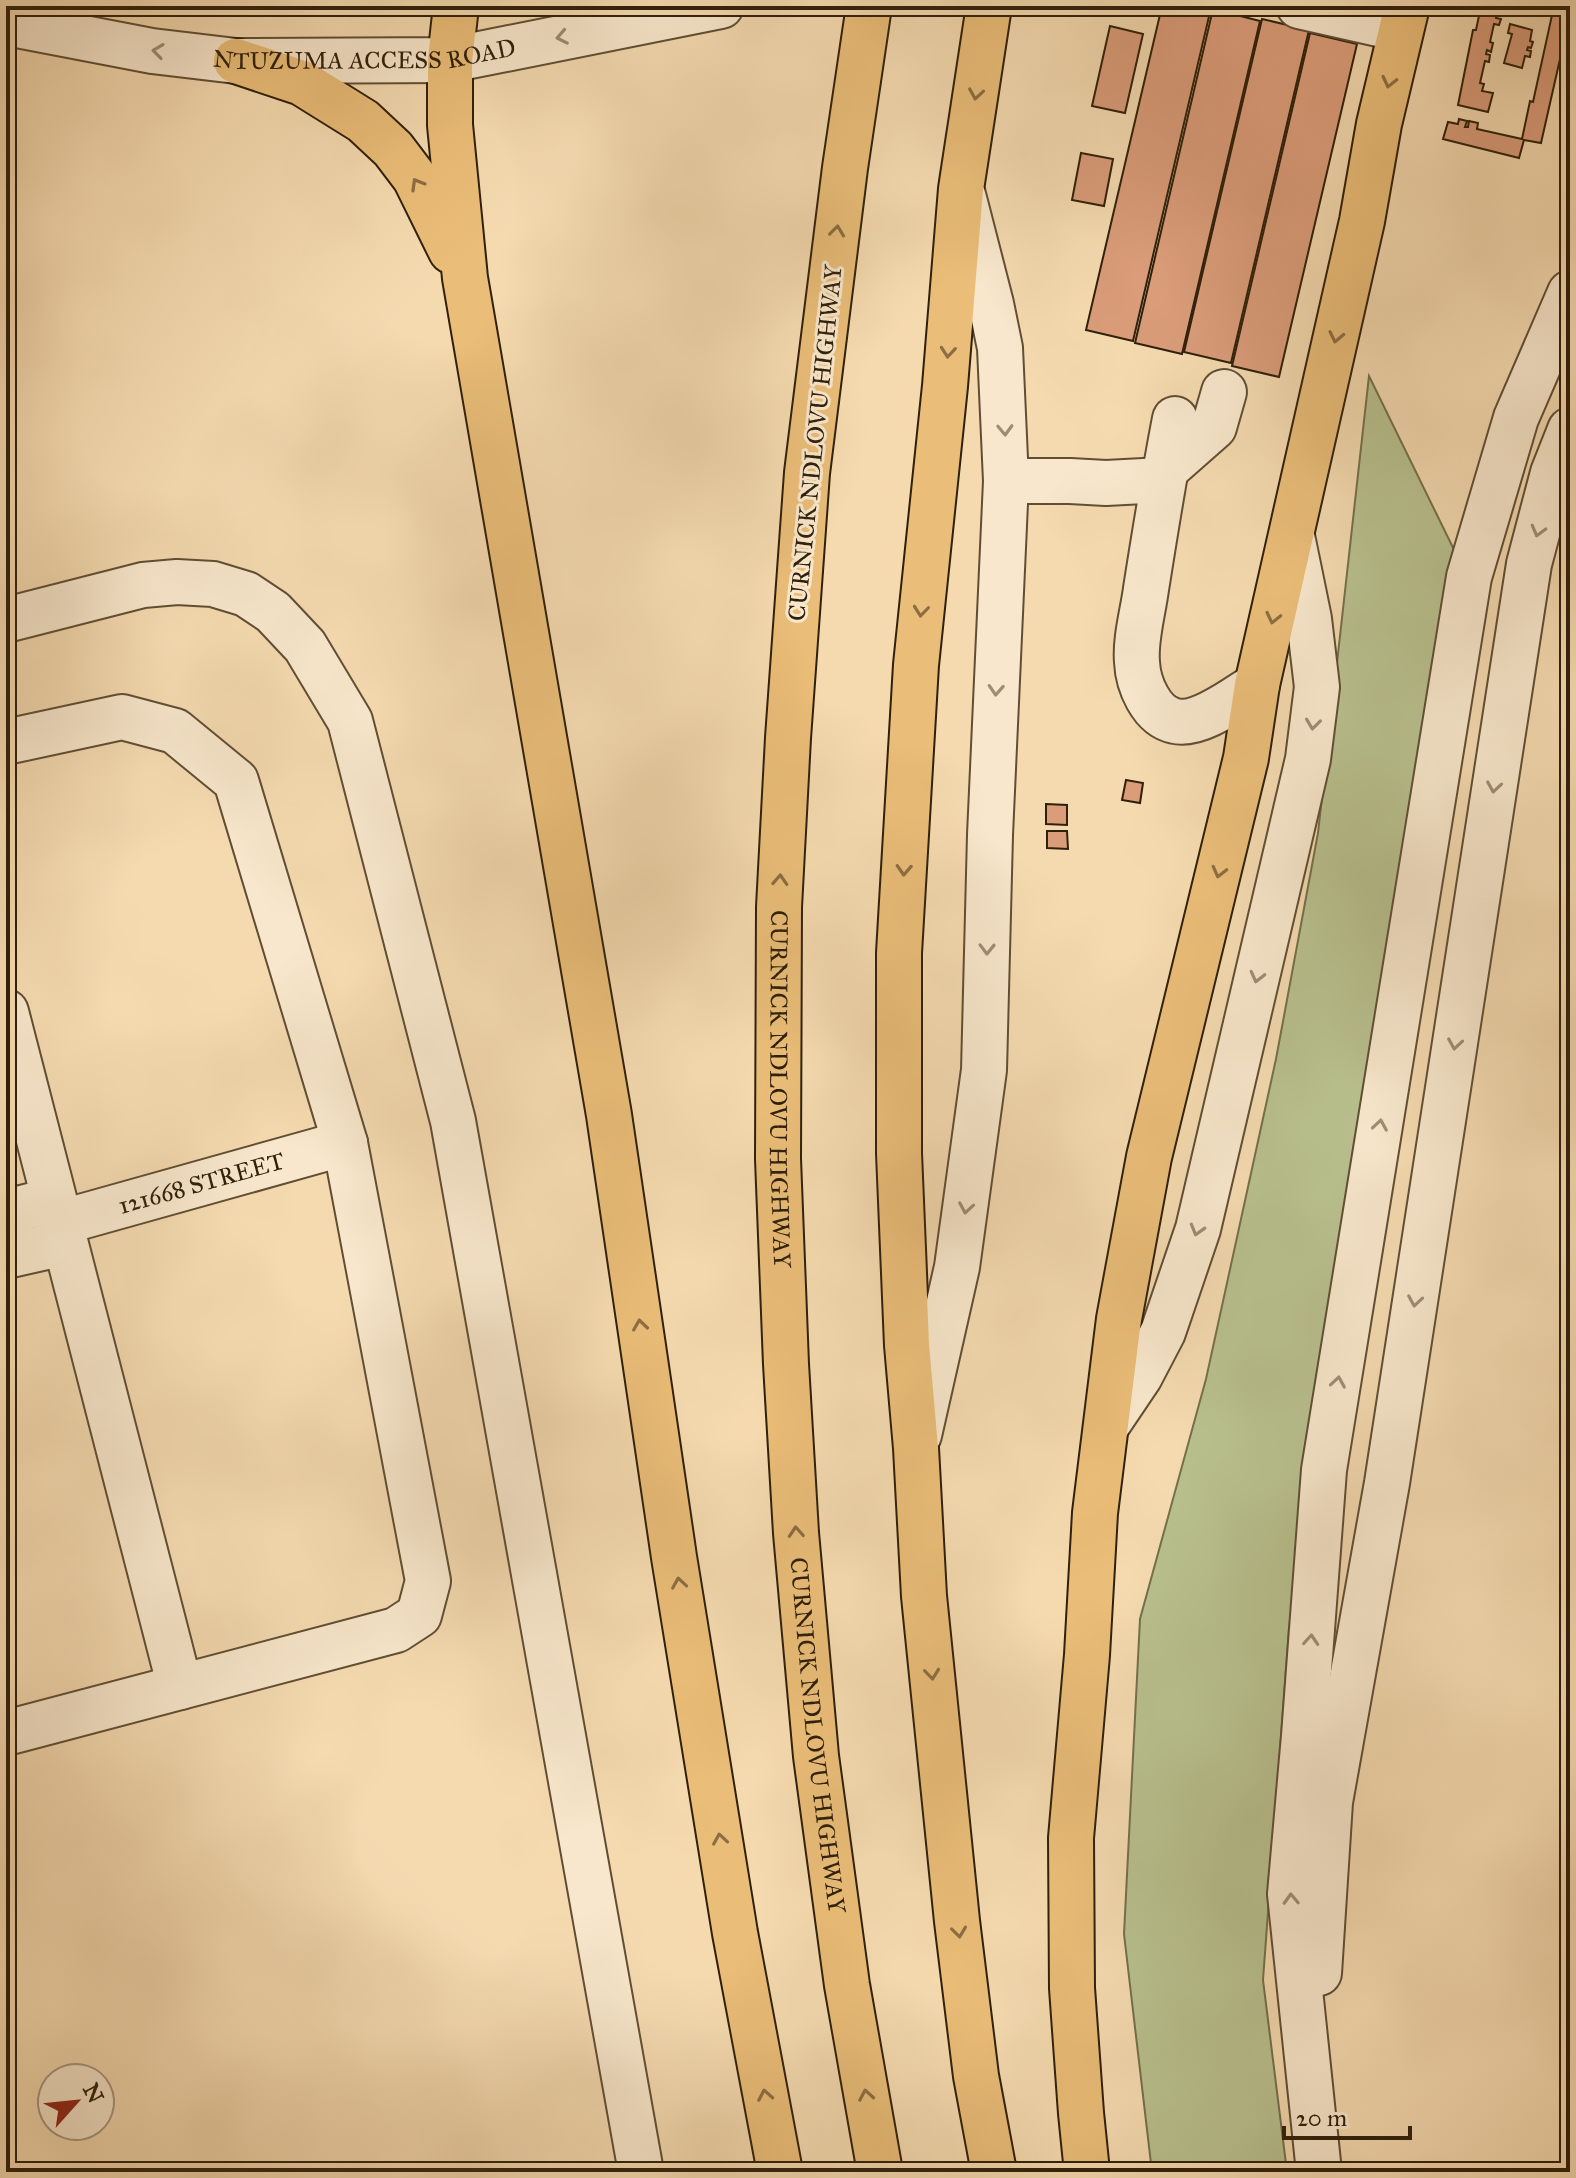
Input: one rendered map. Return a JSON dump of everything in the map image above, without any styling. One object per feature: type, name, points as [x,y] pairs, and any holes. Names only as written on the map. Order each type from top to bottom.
[{"type":"main road","points":[[456,6],[450,60],[450,125],[465,278],[609,1115],[674,1557],[735,1933],[780,2172]]},
{"type":"main road","points":[[988,11],[961,189],[945,386],[916,665],[899,953],[899,1153],[907,1345],[924,1596],[957,1921],[976,2076],[994,2172]]},
{"type":"main road","points":[[1087,2172],[1072,1988],[1071,1838],[1087,1655],[1095,1513],[1119,1319],[1149,1157],[1246,758],[1257,685],[1359,236],[1379,124],[1404,17]]},
{"type":"main road","name":"CURNICK NDLOVU HIGHWAY","points":[[866,23],[843,184],[805,504],[779,907],[778,1159],[795,1518],[816,1756],[847,1985],[880,2172]]},
{"type":"main road","points":[[236,61],[302,83],[373,130],[393,149],[415,178],[465,278]]},
{"type":"street","name":"NTUZUMA ACCESS ROAD","points":[[6,23],[152,51],[236,61],[450,60],[721,6]]},
{"type":"street","points":[[1299,6],[1404,17]]},
{"type":"street","points":[[916,1448],[957,1267],[984,1070],[990,835],[1006,481],[1000,348],[961,189]]},
{"type":"street","points":[[1321,2172],[1290,1894],[1324,1470],[1469,577],[1516,418],[1570,293]]},
{"type":"street","points":[[1006,481],[1106,483],[1164,476],[1214,427],[1224,392]]},
{"type":"street","points":[[1175,419],[1137,662],[1146,696],[1159,713],[1174,721],[1187,721],[1202,718],[1257,685]]},
{"type":"street","points":[[1321,2172],[1315,2041],[1330,1802],[1387,1483],[1529,564],[1553,473],[1570,430]]},
{"type":"street","points":[[1107,1425],[1140,1376],[1163,1332],[1198,1229],[1308,759],[1317,687],[1309,619],[1292,536]]},
{"type":"street","points":[[6,620],[143,585],[177,582],[213,584],[246,594],[273,612],[305,646],[350,721],[453,1121],[641,2172]]},
{"type":"street","points":[[6,742],[122,717],[175,731],[236,781],[345,1143],[428,1581],[419,1615],[396,1630],[6,1733]]},
{"type":"street","points":[[6,1012],[180,1687]]},
{"type":"street","name":"121668 STREET","points":[[6,1256],[59,1222],[345,1143]]},
{"type":"street","name":"121668 STREET","points":[[6,1212],[59,1222]]},
{"type":"green space","points":[[1369,376],[1460,562],[1353,1172],[1289,1628],[1263,1980],[1287,2172],[1152,2172],[1124,1934],[1140,1619],[1206,1379],[1276,1059],[1318,833]]},
{"type":"building","points":[[1162,6],[1211,8],[1133,341],[1086,330]]},
{"type":"building","points":[[1481,6],[1503,8],[1501,14],[1497,13],[1496,18],[1501,19],[1499,25],[1494,24],[1491,52],[1487,50],[1486,54],[1490,55],[1489,62],[1485,61],[1480,83],[1484,84],[1482,91],[1493,93],[1488,112],[1458,105]]},
{"type":"building","points":[[1554,6],[1570,6],[1570,15],[1541,143],[1524,140],[1519,158],[1443,139],[1448,122],[1458,124],[1459,119],[1467,121],[1465,127],[1468,127],[1469,121],[1478,123],[1477,129],[1522,139]]},
{"type":"building","points":[[1213,9],[1260,21],[1182,354],[1135,343]]},
{"type":"building","points":[[1262,19],[1309,30],[1231,363],[1184,352]]},
{"type":"building","points":[[1510,24],[1532,30],[1530,41],[1533,42],[1527,50],[1531,51],[1530,57],[1525,56],[1522,68],[1504,63],[1512,34],[1508,33]]},
{"type":"building","points":[[1110,26],[1143,34],[1125,113],[1092,106]]},
{"type":"building","points":[[1310,33],[1357,44],[1279,377],[1232,366]]},
{"type":"building","points":[[1081,153],[1113,159],[1104,206],[1072,200]]},
{"type":"building","points":[[1126,780],[1143,783],[1140,803],[1122,800]]},
{"type":"building","points":[[1046,804],[1067,805],[1067,825],[1046,824]]},
{"type":"building","points":[[1047,831],[1067,831],[1068,849],[1047,848]]}]
